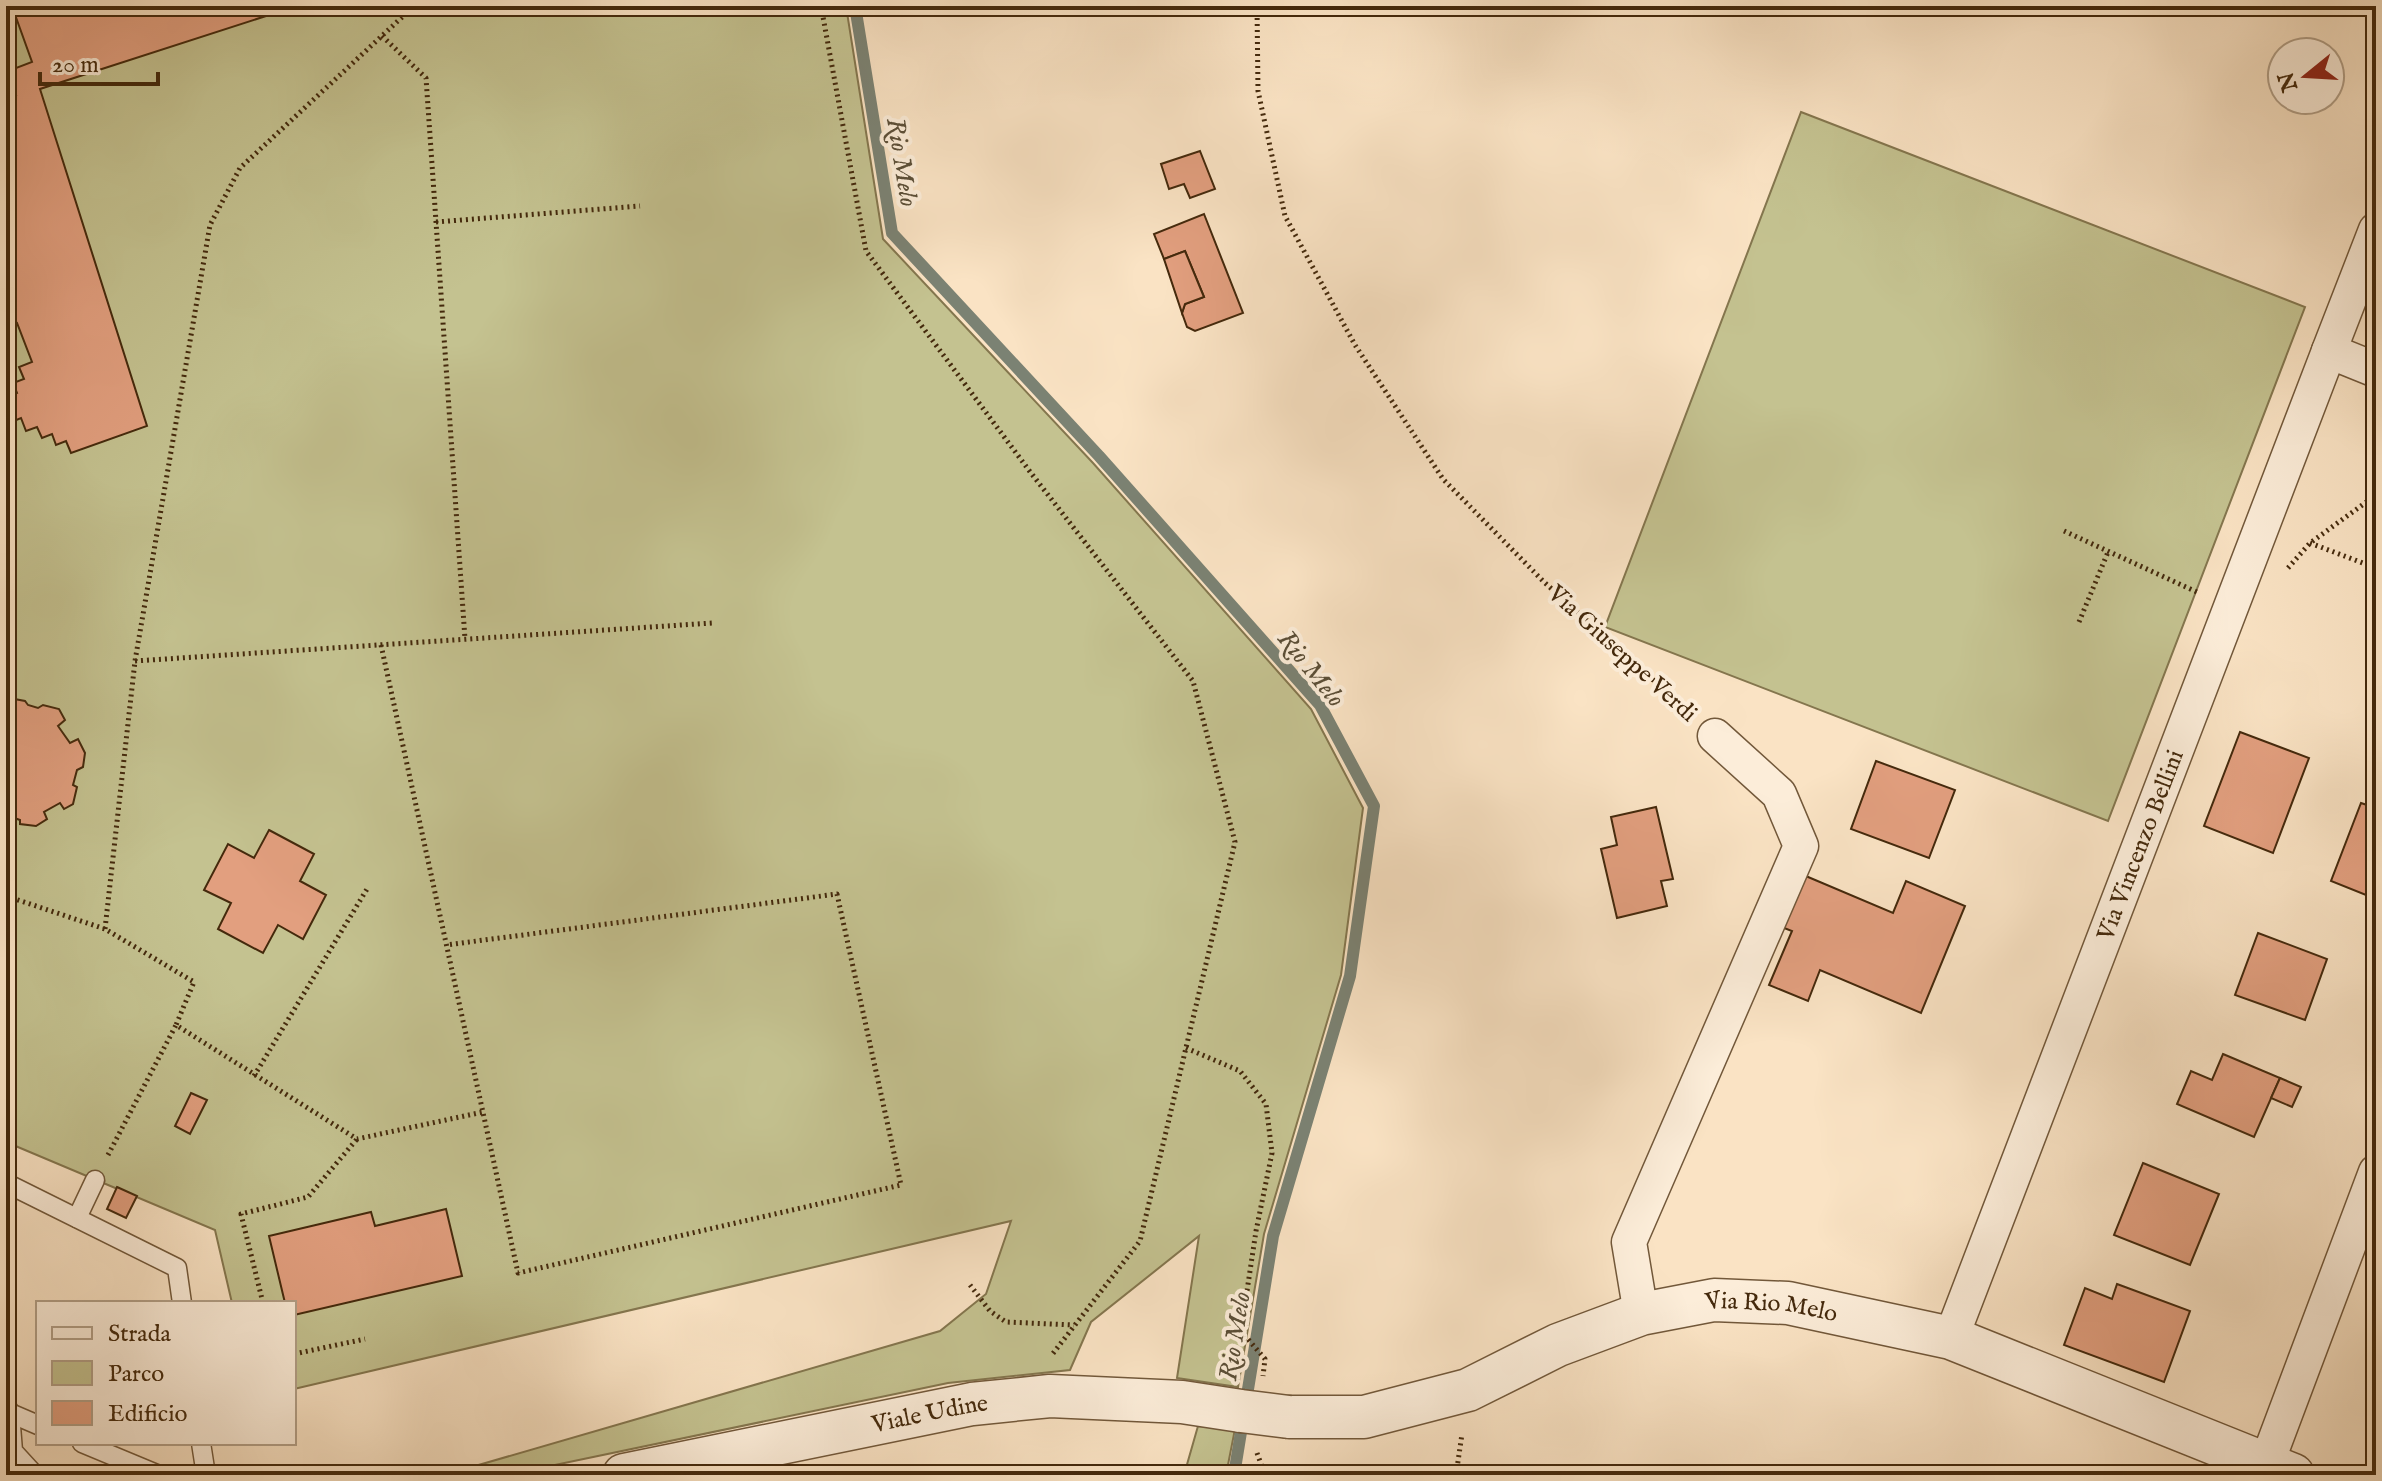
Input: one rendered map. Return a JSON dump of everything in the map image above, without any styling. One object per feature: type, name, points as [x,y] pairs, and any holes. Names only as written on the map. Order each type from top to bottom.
[{"type":"street","name":"Via Vincenzo Bellini","points":[[1951,1338],[2376,230]]},
{"type":"street","points":[[2329,351],[2376,370]]},
{"type":"street","name":"Via Giuseppe Verdi","points":[[1641,1314],[1629,1242],[1801,846],[1779,794],[1715,736]]},
{"type":"street","points":[[2280,1470],[2376,1172]]},
{"type":"street","name":"Via Rio Melo","points":[[1262,1416],[1364,1417],[1468,1390],[1558,1345],[1641,1314],[1714,1300],[1788,1303],[1951,1338],[2280,1470]]},
{"type":"street","name":"Viale Udine","points":[[624,1475],[972,1404],[1050,1396],[1182,1402],[1262,1416]]},
{"type":"lane","points":[[77,1218],[95,1180]]},
{"type":"lane","points":[[6,1183],[177,1268],[182,1301]]},
{"type":"lane","points":[[8,1409],[36,1424]]},
{"type":"lane","points":[[8,1409],[13,1451],[35,1475]]},
{"type":"lane","points":[[201,1445],[206,1475]]},
{"type":"lane","points":[[104,1447],[159,1475]]},
{"type":"path","points":[[105,929],[135,661],[210,225],[240,168],[414,6]]},
{"type":"path","points":[[821,6],[866,251],[1031,473],[1193,681],[1235,842],[1140,1241],[1016,1400]]},
{"type":"path","name":"Via Giuseppe Verdi","points":[[1257,6],[1258,91],[1285,216],[1355,345],[1443,479],[1544,582],[1715,736]]},
{"type":"path","points":[[382,36],[426,78],[465,639]]},
{"type":"path","points":[[436,222],[640,206]]},
{"type":"path","points":[[2310,543],[2376,568]]},
{"type":"path","points":[[2079,622],[2108,552]]},
{"type":"path","points":[[135,661],[712,623]]},
{"type":"path","points":[[381,645],[446,945],[518,1273],[901,1185],[837,894],[446,945]]},
{"type":"path","points":[[254,1076],[367,889]]},
{"type":"path","points":[[6,896],[105,929],[194,982],[176,1025],[95,1180]]},
{"type":"path","points":[[176,1025],[357,1139]]},
{"type":"path","points":[[1186,1048],[1240,1071],[1266,1104],[1272,1153],[1241,1331],[1265,1359],[1262,1416],[1265,1475]]},
{"type":"path","points":[[263,1301],[241,1214],[308,1197],[357,1139],[483,1112]]},
{"type":"path","points":[[970,1285],[990,1311],[1006,1322],[1075,1325]]},
{"type":"path","points":[[296,1354],[365,1339]]},
{"type":"green space","points":[[6,6],[846,6],[883,239],[1093,463],[1311,709],[1363,808],[1341,975],[1264,1234],[1238,1387],[1177,1378],[1199,1236],[1091,1322],[1070,1370],[948,1383],[507,1475],[444,1475],[940,1331],[986,1294],[1011,1221],[296,1389],[296,1301],[232,1301],[215,1230],[6,1142]]},
{"type":"green space","points":[[1801,112],[2305,307],[2108,821],[1605,627]]},
{"type":"green space","points":[[1198,1426],[1235,1429],[1226,1475],[1184,1475]]},
{"type":"building","points":[[23,6],[297,6],[40,89],[147,426],[71,453],[66,441],[56,445],[52,434],[42,438],[37,427],[26,431],[21,418],[14,421],[6,401],[6,397],[17,393],[13,383],[24,379],[19,367],[32,362],[17,323],[6,326],[6,98],[16,95],[8,71],[32,62],[13,9]]},
{"type":"building","points":[[1200,151],[1215,189],[1190,198],[1184,184],[1169,189],[1161,164]]},
{"type":"building","points":[[1204,214],[1243,313],[1195,331],[1187,327],[1182,313],[1185,304],[1204,297],[1185,251],[1164,259],[1154,234]]},
{"type":"building","points":[[1185,251],[1204,297],[1185,304],[1182,313],[1164,259]]},
{"type":"building","points":[[9,698],[38,708],[43,705],[59,709],[65,720],[58,726],[70,743],[78,739],[85,753],[83,767],[77,770],[73,785],[77,787],[73,804],[64,809],[60,803],[44,812],[47,819],[36,826],[20,824],[20,820],[6,815],[6,700]]},
{"type":"building","points":[[2240,732],[2309,758],[2273,853],[2204,826]]},
{"type":"building","points":[[1876,761],[1955,790],[1929,858],[1851,829]]},
{"type":"building","points":[[2361,803],[2376,808],[2376,899],[2331,881]]},
{"type":"building","points":[[1656,807],[1673,879],[1661,881],[1667,906],[1617,918],[1601,849],[1617,845],[1611,817]]},
{"type":"building","points":[[269,830],[314,854],[300,881],[326,895],[303,939],[278,925],[263,953],[218,929],[231,903],[204,890],[228,844],[254,858]]},
{"type":"building","points":[[1801,874],[1893,913],[1906,881],[1965,906],[1921,1013],[1820,970],[1808,1001],[1769,985],[1792,931],[1779,926]]},
{"type":"building","points":[[2258,933],[2327,959],[2305,1020],[2235,995]]},
{"type":"building","points":[[2223,1054],[2280,1078],[2254,1137],[2177,1104],[2191,1071],[2212,1080]]},
{"type":"building","points":[[2280,1078],[2301,1087],[2292,1107],[2271,1098]]},
{"type":"building","points":[[191,1093],[207,1100],[190,1134],[175,1126]]},
{"type":"building","points":[[2143,1163],[2219,1194],[2190,1265],[2114,1235]]},
{"type":"building","points":[[117,1187],[137,1196],[126,1218],[107,1209]]},
{"type":"building","points":[[446,1209],[462,1276],[296,1315],[296,1301],[285,1301],[269,1236],[371,1212],[375,1226]]},
{"type":"building","points":[[2117,1284],[2190,1311],[2164,1382],[2064,1345],[2085,1288],[2112,1299]]},
{"type":"waterway","name":"Rio Melo","points":[[855,6],[892,233],[1099,456],[1320,705],[1374,806],[1350,976],[1273,1236],[1234,1475]]}]
